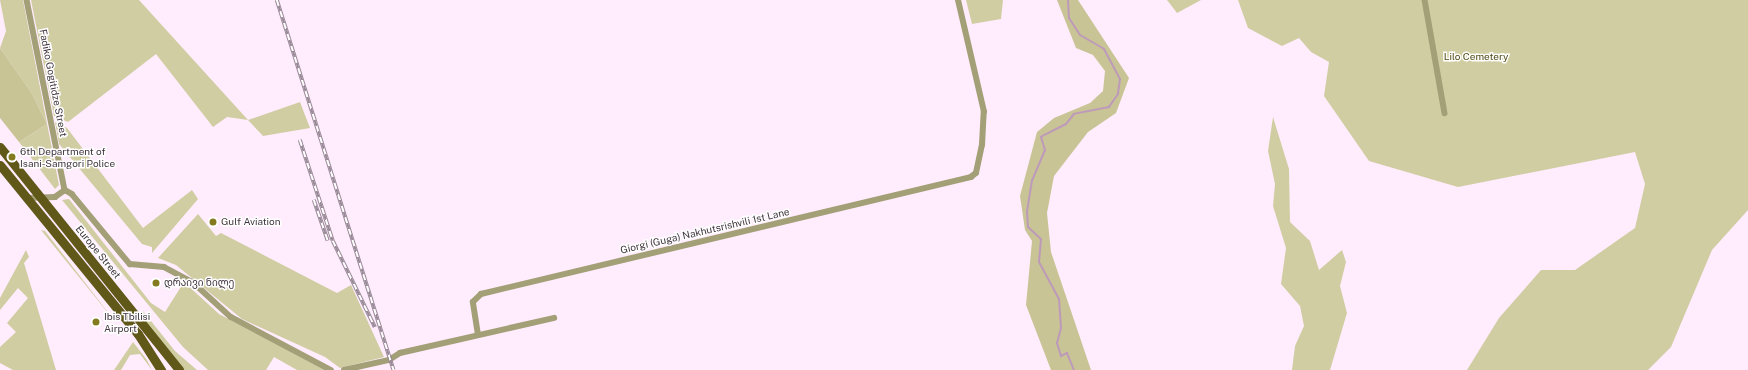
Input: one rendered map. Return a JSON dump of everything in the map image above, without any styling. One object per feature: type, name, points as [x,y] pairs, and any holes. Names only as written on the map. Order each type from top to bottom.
[{"type":"main road","name":"Europe Street","points":[[0,147],[179,370]]},
{"type":"main road","name":"Europe Street","points":[[0,165],[138,334],[161,370]]},
{"type":"street","name":"Fadiko Gogitidze Street","points":[[27,0],[65,190]]},
{"type":"street","name":"Giorgi (Guga) Nakhutsrishvili 1st Lane","points":[[478,335],[473,302],[481,294],[976,173],[982,145],[984,112],[958,0]]},
{"type":"street","points":[[1425,0],[1446,113]]},
{"type":"street","points":[[27,198],[55,197],[65,190],[72,194],[130,264],[164,267],[194,283],[231,316],[331,370]]},
{"type":"street","points":[[344,370],[478,335],[554,318]]},
{"type":"green space","points":[[0,0],[23,0],[59,185],[55,189],[19,142],[47,124],[31,92],[0,48],[6,31]]},
{"type":"green space","points":[[31,0],[139,0],[248,120],[227,117],[213,127],[156,54],[68,122],[54,116]]},
{"type":"green space","points":[[966,0],[1003,0],[1001,19],[972,24]]},
{"type":"green space","points":[[1167,0],[1201,0],[1177,13]]},
{"type":"green space","name":"Lilo Cemetery","points":[[1238,0],[1748,0],[1748,210],[1712,250],[1671,347],[1648,370],[1467,370],[1499,318],[1541,270],[1575,270],[1635,228],[1645,184],[1635,152],[1458,187],[1369,161],[1324,96],[1329,62],[1311,52],[1299,38],[1282,46],[1248,28]]},
{"type":"green space","points":[[300,102],[310,128],[263,136],[248,120]]},
{"type":"green space","points":[[1273,117],[1289,169],[1290,222],[1310,241],[1319,270],[1342,250],[1346,262],[1340,286],[1347,313],[1330,370],[1292,370],[1295,346],[1304,326],[1300,306],[1281,284],[1286,248],[1273,206],[1275,184],[1268,151]]},
{"type":"green space","points":[[55,122],[67,128],[143,228],[192,190],[198,199],[152,253],[152,247],[142,244],[59,144]]},
{"type":"green space","points":[[69,199],[151,303],[165,312],[184,282],[219,314],[325,370],[297,370],[274,357],[266,370],[208,370],[183,347],[62,200]]},
{"type":"green space","points":[[198,214],[216,236],[221,233],[337,293],[351,285],[384,357],[340,368],[325,357],[242,319],[176,265],[158,258]]},
{"type":"green space","points":[[41,230],[45,231],[117,324]]},
{"type":"green space","points":[[26,250],[29,257],[24,263],[56,370],[13,370],[0,363],[0,347],[16,332],[7,323],[28,298],[18,288],[0,310],[0,298]]},
{"type":"green space","points":[[143,311],[175,351],[197,370],[184,370],[139,315]]},
{"type":"green space","points":[[133,342],[147,360],[152,370],[140,354],[130,355],[121,370],[114,370]]},
{"type":"shaded area","points":[[1057,0],[1078,0],[1129,78],[1116,113],[1088,132],[1054,176],[1047,213],[1051,252],[1091,370],[1051,370],[1026,305],[1032,241],[1025,230],[1020,196],[1037,132],[1054,118],[1090,103],[1103,91],[1105,71],[1093,55],[1076,48]]},
{"type":"shaded area","points":[[0,48],[31,92],[47,124],[19,142],[0,118]]},
{"type":"waterway","points":[[1068,0],[1069,18],[1080,35],[1104,49],[1120,79],[1118,94],[1109,107],[1074,114],[1066,124],[1041,137],[1045,150],[1032,180],[1027,212],[1028,227],[1041,239],[1039,262],[1059,299],[1061,328],[1057,343],[1061,356],[1067,353],[1074,370]]},
{"type":"railway","points":[[277,0],[394,370]]},
{"type":"railway","points":[[300,140],[333,241],[375,327]]},
{"type":"railway","points":[[314,200],[328,241]]},
{"type":"place","name":"6th Department of Isani-Samgori Police","points":[[12,157]]},
{"type":"place","name":"Gulf Aviation","points":[[213,222]]},
{"type":"place","name":"დრაივი ნილე","points":[[156,283]]},
{"type":"place","name":"Ibis Tbilisi Airport","points":[[96,322]]}]
